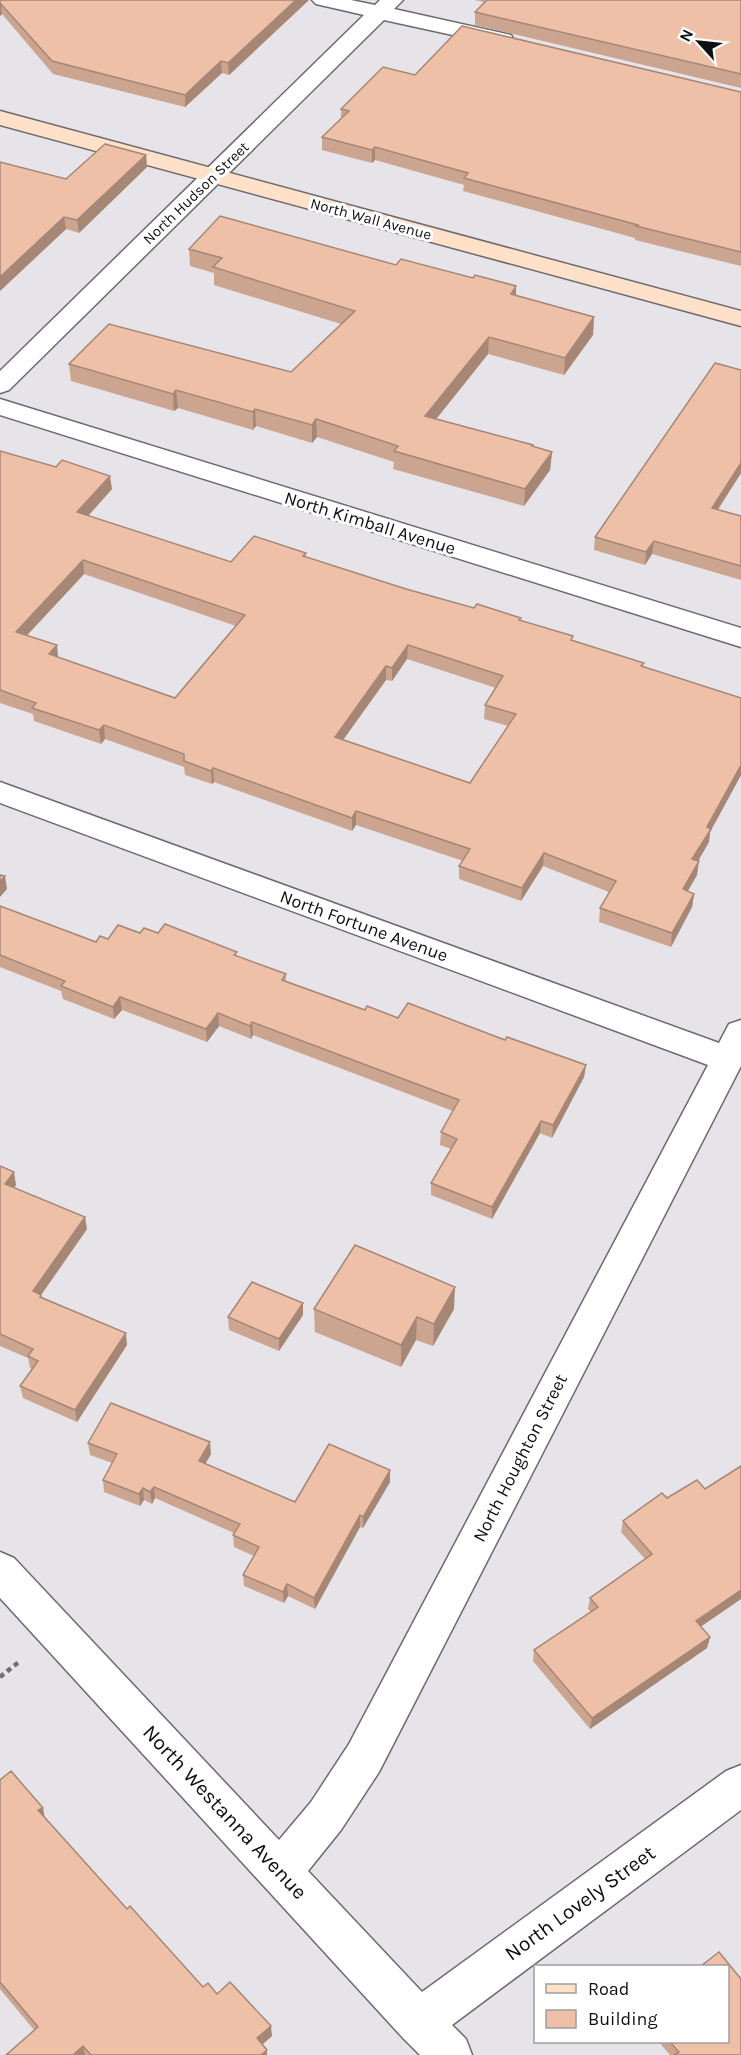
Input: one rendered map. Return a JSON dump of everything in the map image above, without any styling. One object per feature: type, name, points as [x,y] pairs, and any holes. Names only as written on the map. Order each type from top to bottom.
[{"type":"street","points":[[322,0],[386,7],[422,21],[524,45]]},
{"type":"street","name":"North Hudson Street","points":[[0,385],[386,7]]},
{"type":"street","name":"North Wall Avenue","points":[[0,118],[741,320]]},
{"type":"street","name":"North Kimball Avenue","points":[[0,407],[741,638]]},
{"type":"street","name":"North Fortune Avenue","points":[[0,792],[734,1046]]},
{"type":"street","name":"North Houghton Street","points":[[280,1871],[326,1816],[364,1758],[734,1046]]},
{"type":"street","name":"North Westanna Avenue","points":[[0,1570],[450,2055]]},
{"type":"street","name":"North Lovely Street","points":[[419,2022],[741,1785]]},
{"type":"building","points":[[0,0],[296,0],[228,63],[221,61],[185,95],[52,61],[0,3]]},
{"type":"building","points":[[487,0],[741,0],[741,74],[475,12]]},
{"type":"building","points":[[462,26],[741,92],[741,252],[636,226],[638,225],[464,178],[468,173],[375,147],[372,150],[322,137],[349,111],[341,109],[383,67],[415,75]]},
{"type":"building","points":[[105,144],[146,155],[77,220],[64,217],[0,277],[0,162],[66,179]]},
{"type":"building","points":[[220,216],[396,265],[401,259],[473,278],[475,275],[516,286],[511,294],[594,317],[565,358],[489,337],[425,416],[552,452],[525,489],[394,451],[398,446],[316,419],[312,425],[255,409],[253,412],[176,390],[173,394],[69,364],[109,324],[291,372],[355,311],[213,267],[222,258],[189,249]]},
{"type":"building","points":[[715,363],[741,370],[741,463],[712,508],[741,516],[741,566],[654,541],[646,552],[595,537]]},
{"type":"building","points":[[0,451],[56,467],[62,460],[110,476],[77,512],[231,562],[254,536],[306,553],[303,556],[406,589],[474,608],[477,604],[521,618],[519,620],[573,636],[571,640],[644,663],[641,666],[741,698],[741,765],[707,827],[711,829],[692,859],[699,861],[683,889],[694,894],[672,933],[600,908],[616,881],[544,853],[522,888],[459,866],[470,849],[356,811],[352,818],[213,768],[211,771],[184,761],[184,754],[104,725],[99,730],[32,708],[36,703],[0,690]],"holes":[[[83,560],[245,615],[175,698],[49,654],[57,645],[16,632]],[[408,645],[503,676],[485,705],[516,714],[470,783],[335,737],[386,666],[392,668]]]},
{"type":"building","points":[[0,906],[96,942],[100,936],[108,939],[118,925],[140,933],[144,928],[158,933],[165,924],[237,952],[234,955],[286,974],[282,980],[365,1010],[367,1006],[398,1018],[408,1003],[505,1040],[507,1037],[586,1065],[553,1125],[541,1121],[492,1207],[431,1183],[457,1139],[441,1132],[459,1100],[252,1022],[250,1026],[218,1013],[206,1029],[120,997],[113,1007],[61,986],[65,981],[0,955]]},
{"type":"building","points":[[0,1166],[14,1172],[5,1184],[85,1217],[33,1291],[41,1295],[40,1297],[126,1333],[75,1410],[20,1386],[38,1361],[28,1356],[33,1349],[0,1334]]},
{"type":"building","points":[[355,1245],[455,1287],[434,1324],[417,1317],[401,1345],[314,1309]]},
{"type":"building","points":[[252,1282],[303,1303],[279,1339],[228,1317]]},
{"type":"building","points":[[111,1403],[210,1442],[199,1461],[295,1502],[329,1444],[390,1470],[363,1517],[360,1515],[314,1598],[287,1584],[283,1592],[243,1575],[259,1547],[233,1535],[240,1524],[154,1487],[150,1492],[143,1488],[139,1494],[103,1480],[117,1454],[88,1443]]},
{"type":"building","points":[[741,1466],[741,1590],[696,1621],[710,1637],[592,1718],[534,1650],[598,1607],[590,1598],[652,1554],[623,1521],[662,1493],[667,1498],[697,1480],[705,1489]]},
{"type":"building","points":[[11,1771],[43,1808],[38,1810],[127,1909],[130,1906],[203,1987],[208,1983],[217,1994],[230,1982],[271,2026],[257,2038],[267,2050],[261,2055],[91,2055],[83,2046],[73,2055],[6,2055],[38,2027],[0,1982],[0,1780]]},
{"type":"building","points":[[719,1952],[741,1979],[741,2055],[674,2055],[679,2052],[671,2043],[729,2043],[729,1965],[702,1965]]}]
